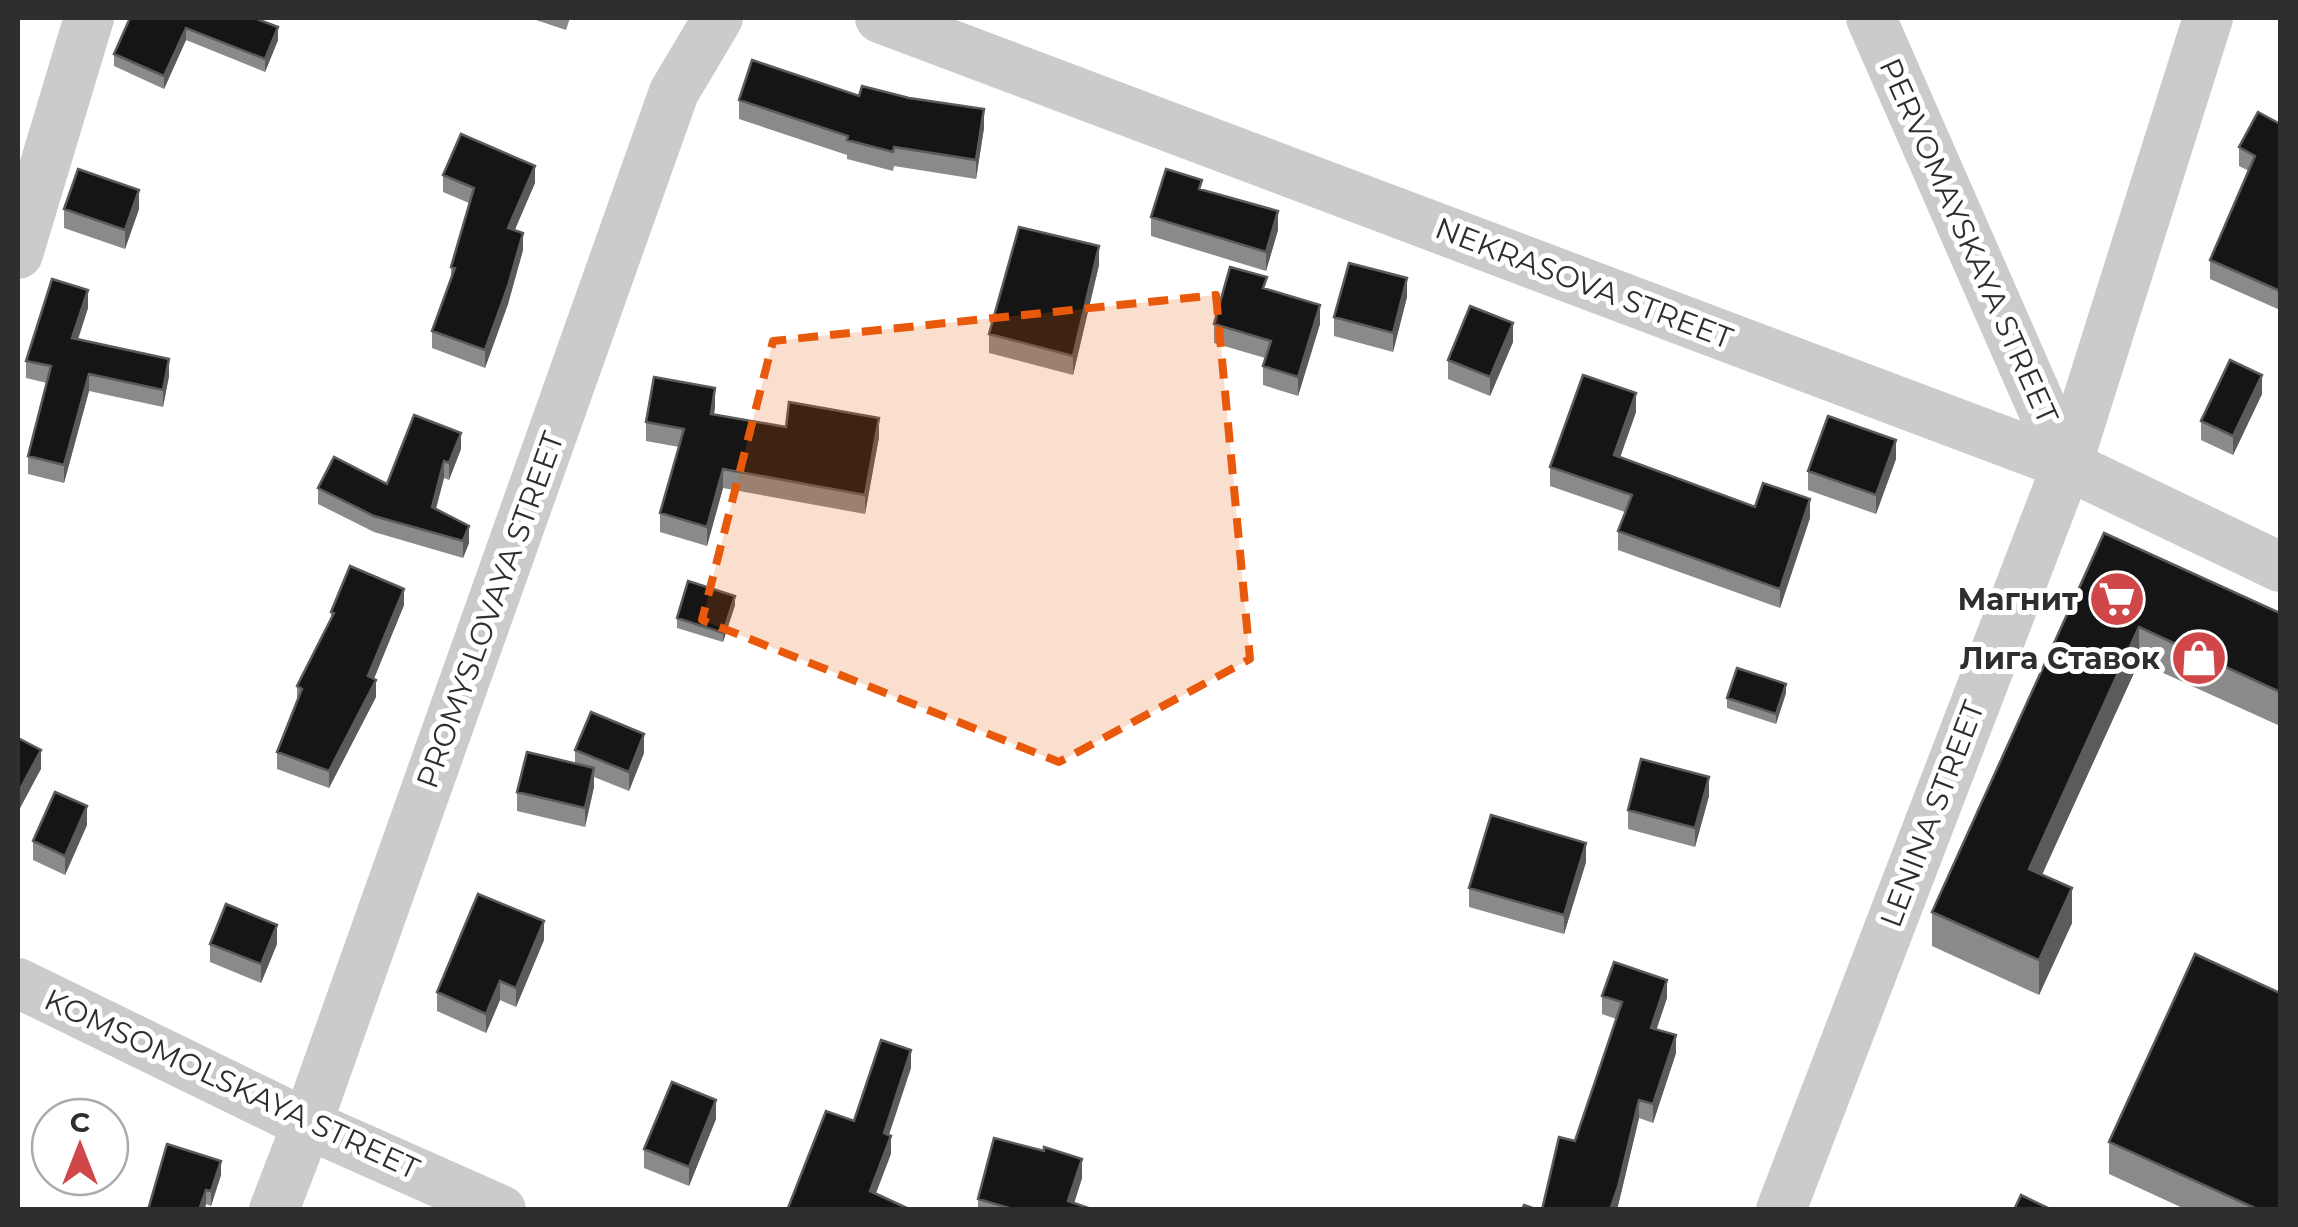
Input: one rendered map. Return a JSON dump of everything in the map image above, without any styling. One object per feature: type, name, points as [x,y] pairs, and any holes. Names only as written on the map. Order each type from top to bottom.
[{"type":"street","points":[[18,254],[89,18]]},
{"type":"street","name":"PROMYSLOVAYA STREET","points":[[274,1210],[674,92],[718,18]]},
{"type":"street","name":"NEKRASOVA STREET","points":[[880,18],[2067,465],[2280,566]]},
{"type":"street","name":"PERVOMAYSKAYA STREET","points":[[1871,18],[2067,465]]},
{"type":"street","name":"LENINA STREET","points":[[1780,1210],[2067,465],[2208,18]]},
{"type":"street","name":"KOMSOMOLSKAYA STREET","points":[[18,983],[307,1124],[501,1210]]},
{"type":"highlighted area","points":[[1216,295],[1250,659],[1059,762],[702,620],[773,341]]},
{"type":"building","points":[[130,18],[254,18],[278,27],[265,59],[186,28],[164,76],[114,54]]},
{"type":"building","points":[[752,60],[859,96],[862,86],[909,98],[984,109],[976,160],[894,147],[893,152],[847,140],[848,136],[739,100]]},
{"type":"building","points":[[2258,112],[2280,124],[2280,291],[2210,260],[2255,156],[2239,147]]},
{"type":"building","points":[[461,134],[535,166],[508,228],[523,233],[485,350],[432,331],[455,268],[451,267],[474,188],[443,175]]},
{"type":"building","points":[[78,169],[139,190],[125,230],[64,209]]},
{"type":"building","points":[[1166,169],[1202,180],[1199,189],[1278,211],[1266,252],[1151,217]]},
{"type":"building","points":[[1019,227],[1099,246],[1073,356],[989,334]]},
{"type":"building","points":[[1349,263],[1407,278],[1393,333],[1334,317]]},
{"type":"building","points":[[1230,267],[1267,277],[1263,288],[1320,305],[1298,377],[1263,366],[1271,341],[1214,324]]},
{"type":"building","points":[[52,279],[88,290],[72,338],[169,359],[163,390],[89,374],[64,465],[28,456],[51,366],[26,361]]},
{"type":"building","points":[[1470,306],[1513,323],[1490,377],[1448,360]]},
{"type":"building","points":[[2230,360],[2262,375],[2233,436],[2201,421]]},
{"type":"building","points":[[1583,375],[1636,393],[1614,455],[1755,507],[1763,483],[1810,499],[1780,589],[1618,531],[1632,495],[1550,467]]},
{"type":"building","points":[[654,377],[715,388],[711,414],[786,427],[789,402],[879,418],[865,495],[723,469],[707,527],[660,513],[684,429],[646,422]]},
{"type":"building","points":[[414,415],[461,433],[449,463],[444,461],[432,507],[469,526],[463,541],[374,516],[318,488],[334,457],[387,484]]},
{"type":"building","points":[[1828,416],[1896,440],[1876,495],[1808,471]]},
{"type":"building","points":[[2104,533],[2280,613],[2280,692],[2139,627],[2029,869],[2072,888],[2039,960],[1932,912]]},
{"type":"building","points":[[350,566],[404,589],[368,676],[376,680],[329,771],[277,752],[302,689],[297,686],[334,613],[331,612]]},
{"type":"building","points":[[688,581],[735,596],[723,633],[677,618]]},
{"type":"building","points":[[1737,668],[1786,684],[1776,714],[1727,698]]},
{"type":"building","points":[[591,712],[644,734],[629,772],[575,750]]},
{"type":"building","points":[[18,738],[41,750],[18,793]]},
{"type":"building","points":[[527,752],[594,768],[585,808],[517,792]]},
{"type":"building","points":[[1641,759],[1709,777],[1695,828],[1628,810]]},
{"type":"building","points":[[55,792],[87,806],[65,856],[33,841]]},
{"type":"building","points":[[1491,815],[1586,843],[1564,915],[1469,888]]},
{"type":"building","points":[[478,894],[544,921],[516,988],[500,981],[486,1014],[437,992]]},
{"type":"building","points":[[226,904],[277,925],[261,964],[210,944]]},
{"type":"building","points":[[2195,954],[2280,993],[2280,1210],[2259,1210],[2109,1142]]},
{"type":"building","points":[[1614,962],[1667,980],[1651,1028],[1676,1035],[1653,1104],[1639,1100],[1610,1210],[1542,1210],[1559,1137],[1575,1141],[1622,1002],[1602,996]]},
{"type":"building","points":[[881,1040],[911,1050],[884,1133],[891,1136],[870,1191],[911,1210],[788,1208],[826,1111],[854,1121]]},
{"type":"building","points":[[672,1082],[716,1100],[689,1167],[644,1149]]},
{"type":"building","points":[[994,1138],[1082,1159],[1068,1201],[1094,1210],[1016,1210],[978,1199]]},
{"type":"building","points":[[167,1144],[221,1161],[211,1191],[206,1190],[199,1210],[148,1210]]},
{"type":"building","points":[[2021,1195],[2052,1210],[2014,1210]]},
{"type":"place","name":"Магнит","points":[[2117,599]]},
{"type":"place","name":"Лига Ставок","points":[[2199,658]]}]
